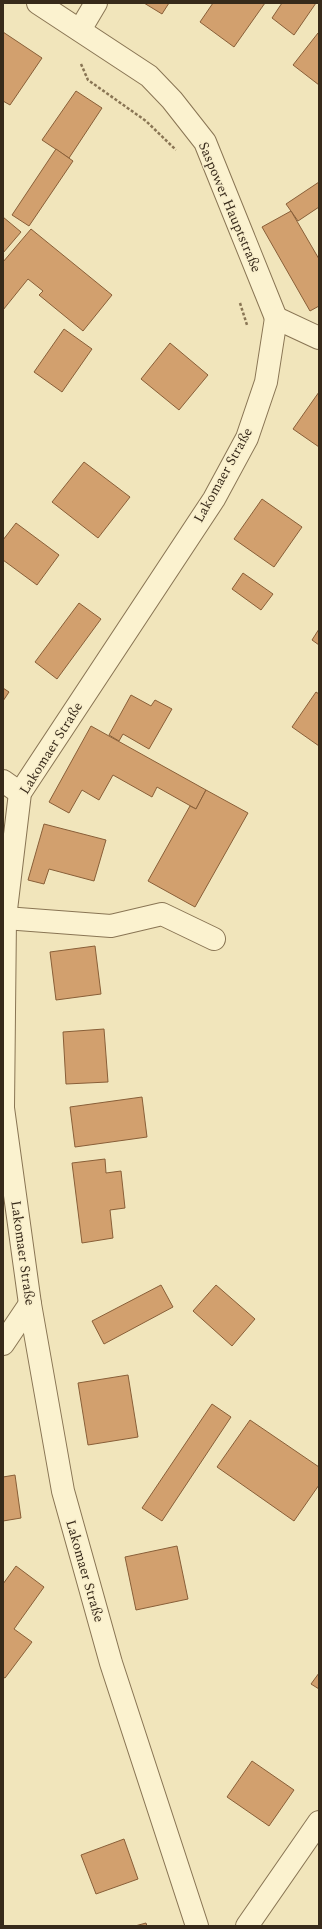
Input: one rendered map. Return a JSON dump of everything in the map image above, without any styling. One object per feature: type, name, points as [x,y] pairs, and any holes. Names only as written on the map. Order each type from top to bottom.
[{"type":"street","name":"Saspower Hauptstraße","points":[[38,3],[149,76],[172,100],[205,142],[276,318]]},
{"type":"street","points":[[80,30],[96,3]]},
{"type":"street","points":[[276,318],[319,338]]},
{"type":"street","name":"Lakomaer Straße","points":[[197,1926],[111,1663],[62,1491],[30,1304],[3,1108],[5,918],[12,787],[214,499],[248,438],[266,382],[276,318]]},
{"type":"street","points":[[5,918],[111,926],[162,914],[214,939]]},
{"type":"street","points":[[3,1344],[30,1304]]},
{"type":"street","points":[[247,1926],[319,1822]]},
{"type":"path","points":[[80,61],[88,80],[146,121],[177,151]]},
{"type":"path","points":[[240,303],[247,325],[272,342]]},
{"type":"building","points":[[144,3],[169,3],[162,14]]},
{"type":"building","points":[[213,3],[265,3],[234,47],[200,22]]},
{"type":"building","points":[[282,3],[316,3],[294,35],[272,18]]},
{"type":"building","points":[[3,32],[42,58],[10,105],[3,101]]},
{"type":"building","points":[[318,33],[319,34],[319,85],[293,65]]},
{"type":"building","points":[[76,91],[102,108],[69,158],[42,140]]},
{"type":"building","points":[[56,149],[73,161],[29,226],[12,215]]},
{"type":"building","points":[[319,182],[319,207],[298,221],[286,204]]},
{"type":"building","points":[[291,211],[319,259],[319,306],[310,311],[262,227]]},
{"type":"building","points":[[3,217],[21,232],[3,253]]},
{"type":"building","points":[[31,229],[112,295],[83,331],[39,295],[43,291],[28,279],[3,310],[3,262]]},
{"type":"building","points":[[64,329],[92,349],[62,392],[34,372]]},
{"type":"building","points":[[170,343],[208,375],[179,410],[141,379]]},
{"type":"building","points":[[319,392],[319,447],[293,429]]},
{"type":"building","points":[[84,462],[130,497],[98,538],[52,502]]},
{"type":"building","points":[[262,499],[302,527],[274,567],[234,539]]},
{"type":"building","points":[[16,523],[59,555],[37,585],[3,560],[3,540]]},
{"type":"building","points":[[243,573],[273,594],[261,610],[232,589]]},
{"type":"building","points":[[79,603],[101,619],[57,679],[35,662]]},
{"type":"building","points":[[319,629],[319,645],[312,640]]},
{"type":"building","points":[[3,688],[9,692],[3,701]]},
{"type":"building","points":[[316,692],[319,694],[319,746],[292,727]]},
{"type":"building","points":[[131,695],[151,706],[155,700],[172,709],[149,749],[123,734],[119,741],[109,735]]},
{"type":"building","points":[[91,726],[206,790],[196,809],[157,787],[152,797],[113,775],[99,800],[82,790],[69,813],[49,802]]},
{"type":"building","points":[[206,790],[248,813],[195,907],[148,881],[190,806],[196,809]]},
{"type":"building","points":[[44,824],[106,840],[94,881],[49,869],[44,884],[28,880]]},
{"type":"building","points":[[95,946],[101,994],[56,1000],[50,952]]},
{"type":"building","points":[[104,1029],[108,1082],[66,1084],[63,1032]]},
{"type":"building","points":[[142,1097],[147,1137],[75,1147],[70,1107]]},
{"type":"building","points":[[105,1159],[106,1173],[121,1171],[125,1208],[110,1210],[113,1238],[82,1243],[72,1163]]},
{"type":"building","points":[[161,1285],[173,1307],[104,1344],[92,1321]]},
{"type":"building","points":[[216,1285],[255,1319],[232,1346],[193,1311]]},
{"type":"building","points":[[128,1375],[138,1437],[88,1445],[78,1383]]},
{"type":"building","points":[[212,1404],[231,1417],[162,1521],[142,1508]]},
{"type":"building","points":[[250,1420],[319,1467],[319,1485],[294,1521],[217,1467]]},
{"type":"building","points":[[15,1475],[21,1518],[3,1521],[3,1477]]},
{"type":"building","points":[[177,1546],[188,1599],[136,1610],[125,1557]]},
{"type":"building","points":[[16,1566],[44,1587],[14,1629],[32,1642],[5,1678],[3,1677],[3,1584]]},
{"type":"building","points":[[319,1673],[319,1689],[311,1684]]},
{"type":"building","points":[[252,1761],[294,1790],[269,1826],[227,1797]]},
{"type":"building","points":[[124,1839],[138,1879],[96,1894],[81,1855]]},
{"type":"building","points":[[146,1923],[147,1926],[135,1926]]}]
